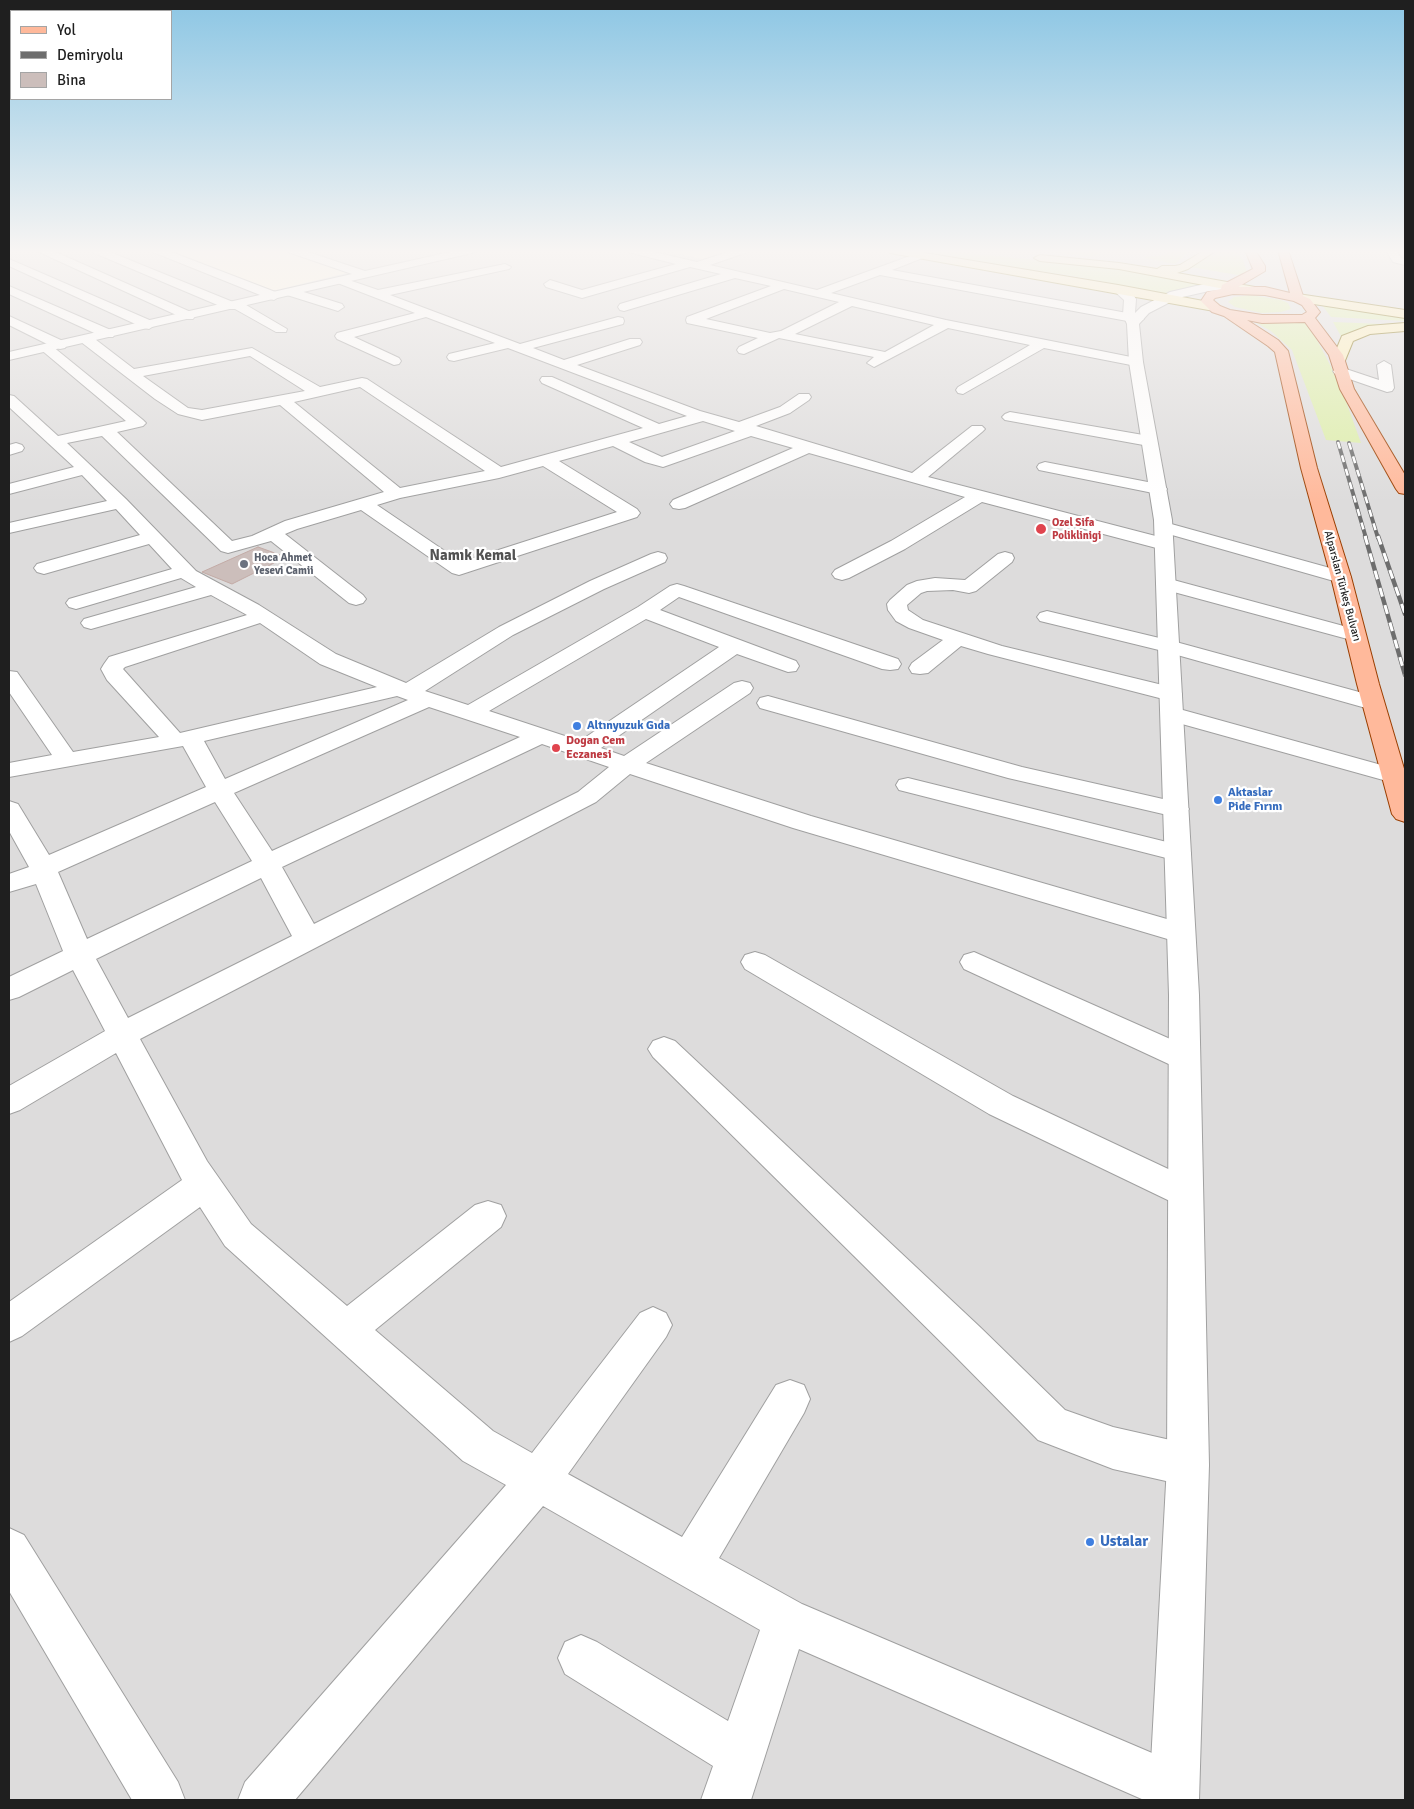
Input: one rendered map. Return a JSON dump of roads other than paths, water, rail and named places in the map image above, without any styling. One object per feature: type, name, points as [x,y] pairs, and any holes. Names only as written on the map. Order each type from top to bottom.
[{"type":"main road","name":"Alparslan Türkeş Bulvarı","points":[[1261,334],[1273,342],[1281,351],[1307,459],[1405,814]]},
{"type":"main road","points":[[1319,334],[1340,365],[1347,389],[1405,489]]},
{"type":"main road","points":[[1340,365],[1347,339],[1358,334]]},
{"type":"street","points":[[33,334],[53,346],[138,423],[56,441]]},
{"type":"street","points":[[9,356],[106,334]]},
{"type":"street","points":[[348,334],[342,336],[394,361]]},
{"type":"street","points":[[484,334],[562,365],[704,416],[915,479],[980,496],[1341,577]]},
{"type":"street","points":[[454,358],[562,334]]},
{"type":"street","points":[[768,334],[887,356]]},
{"type":"street","points":[[744,350],[779,334]]},
{"type":"street","points":[[874,363],[927,334]]},
{"type":"street","points":[[999,334],[1136,362]]},
{"type":"street","points":[[10,813],[43,870],[79,954],[195,1171],[238,1235],[478,1446],[786,1620],[1174,1794],[1188,1466],[1186,1193],[1181,934],[1164,536],[1158,489],[1136,362],[1135,334]]},
{"type":"street","points":[[86,339],[183,411],[193,414],[202,415],[283,400],[362,382],[499,473]]},
{"type":"street","points":[[360,345],[378,340]]},
{"type":"street","points":[[562,365],[635,342]]},
{"type":"street","points":[[963,390],[1042,343]]},
{"type":"street","points":[[132,374],[252,352],[317,392]]},
{"type":"street","points":[[1340,365],[1387,388],[1405,392]]},
{"type":"street","points":[[1384,365],[1387,388]]},
{"type":"street","points":[[547,380],[658,429]]},
{"type":"street","points":[[1347,389],[1387,388]]},
{"type":"street","points":[[615,441],[651,459],[663,462],[746,429],[785,410],[804,397]]},
{"type":"street","points":[[9,399],[86,469],[189,575],[263,616],[328,659],[411,693],[802,822],[1181,934]]},
{"type":"street","points":[[283,400],[397,494]]},
{"type":"street","points":[[104,430],[228,547],[273,534],[291,525],[397,494],[499,473],[704,416]]},
{"type":"street","points":[[1010,417],[1150,441]]},
{"type":"street","points":[[915,479],[976,429]]},
{"type":"street","points":[[679,504],[808,447]]},
{"type":"street","points":[[364,504],[459,569],[631,513],[545,460]]},
{"type":"street","points":[[1045,467],[1158,489]]},
{"type":"street","points":[[9,488],[86,469]]},
{"type":"street","points":[[842,574],[898,545],[980,496]]},
{"type":"street","points":[[9,528],[120,503]]},
{"type":"street","points":[[273,534],[356,599]]},
{"type":"street","points":[[44,568],[153,537]]},
{"type":"street","points":[[9,883],[43,870],[220,791],[411,693],[506,631],[597,585],[658,558]]},
{"type":"street","points":[[1005,558],[969,587],[953,584],[924,585],[914,589],[897,604],[898,610],[908,620],[958,638],[1172,704],[1394,776]]},
{"type":"street","points":[[76,603],[185,570]]},
{"type":"street","points":[[1166,584],[1356,634]]},
{"type":"street","points":[[91,623],[213,588]]},
{"type":"street","points":[[470,713],[645,611],[677,590],[890,664]]},
{"type":"street","points":[[645,611],[788,666]]},
{"type":"street","points":[[263,616],[116,662],[112,669],[115,675],[182,740],[220,791],[266,864],[308,939]]},
{"type":"street","points":[[1047,617],[1169,646],[1373,702]]},
{"type":"street","points":[[920,668],[958,638]]},
{"type":"street","points":[[582,750],[736,645]]},
{"type":"street","points":[[9,677],[67,760]]},
{"type":"street","points":[[9,1101],[122,1034],[587,797],[626,765],[742,688]]},
{"type":"street","points":[[9,770],[182,740],[411,693]]},
{"type":"street","points":[[768,703],[1017,773],[1176,808]]},
{"type":"street","points":[[9,989],[266,864],[540,736]]},
{"type":"street","points":[[908,785],[1178,853]]},
{"type":"street","points":[[755,962],[1001,1106],[1186,1193]]},
{"type":"street","points":[[974,962],[1184,1058]]},
{"type":"street","points":[[664,1049],[967,1341],[1052,1426],[1113,1448],[1188,1466]]},
{"type":"street","points":[[9,1324],[204,1184]]},
{"type":"street","points":[[346,1330],[488,1216]]},
{"type":"street","points":[[263,1800],[538,1480],[653,1325]]},
{"type":"street","points":[[690,1566],[790,1399]]},
{"type":"street","points":[[9,1550],[160,1800]]},
{"type":"street","points":[[726,1800],[786,1620]]},
{"type":"street","points":[[581,1658],[741,1756]]},
{"type":"railway","points":[[1338,442],[1366,538]]},
{"type":"railway","points":[[1349,443],[1378,538]]},
{"type":"railway","points":[[1365,536],[1405,675]]},
{"type":"railway","points":[[1378,536],[1405,614]]},
{"type":"place","name":"Ozel Sifa Poliklinigi","points":[[1041,529]]},
{"type":"place","name":"Hoca Ahmet Yesevi Camii","points":[[244,564]]},
{"type":"place","name":"Altınyuzuk Gıda","points":[[577,726]]},
{"type":"place","name":"Dogan Cem Eczanesi","points":[[556,748]]},
{"type":"place","name":"Aktaslar Pide Fırını","points":[[1218,800]]},
{"type":"place","name":"Ustalar","points":[[1090,1542]]},
{"type":"district","name":"Namık Kemal","points":[[473,556]]}]
